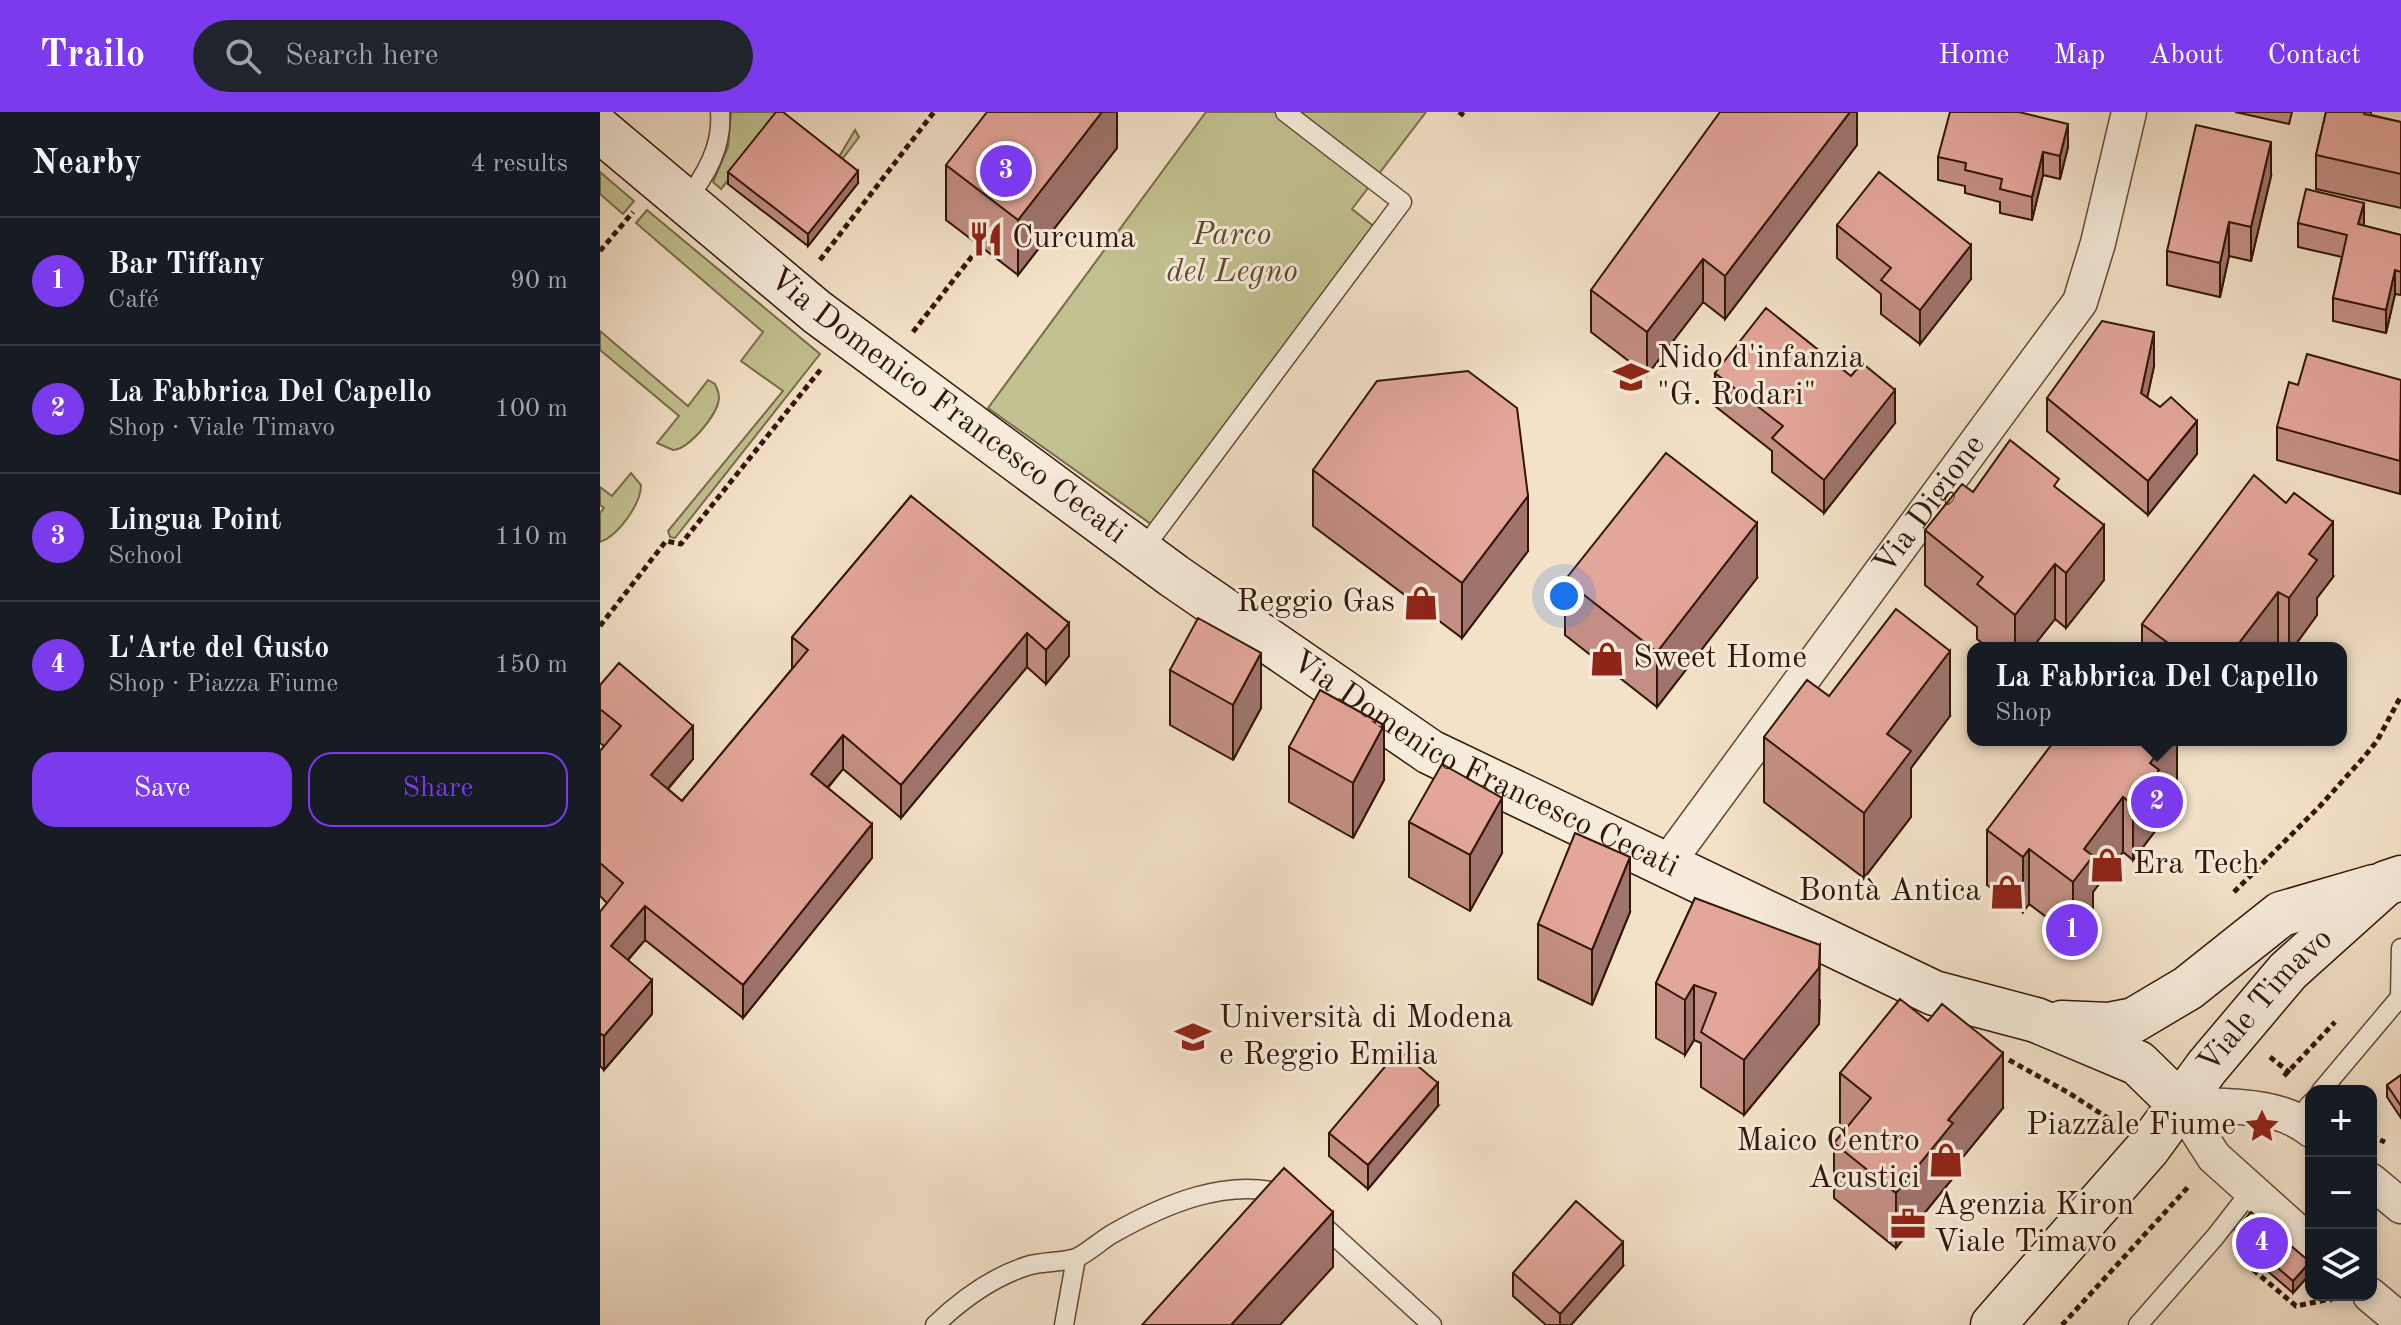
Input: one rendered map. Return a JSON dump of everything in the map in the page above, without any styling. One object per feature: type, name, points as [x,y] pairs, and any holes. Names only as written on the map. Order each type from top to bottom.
[{"type":"street","name":"Via Digione","points":[[1665,866],[2080,302],[2098,243],[2129,112]]},
{"type":"street","name":"Via Domenico Francesco Cecati","points":[[600,130],[817,312],[1141,552],[1430,752],[1934,993],[2036,1020],[2180,1104]]},
{"type":"street","points":[[2036,1020],[2108,1025],[2134,1020],[2188,988],[2281,914],[2394,880]]},
{"type":"street","name":"Viale Timavo","points":[[1993,1325],[2148,1148],[2207,1067],[2288,971],[2394,880]]},
{"type":"street","points":[[2180,1104],[2305,1117]]},
{"type":"street","points":[[2180,1104],[2214,1157],[2305,1239]]},
{"type":"street","points":[[2377,1186],[2401,1206]]},
{"type":"street","points":[[2355,1301],[2401,1321]]},
{"type":"lane","points":[[685,201],[700,183],[709,165],[720,137],[720,112]]},
{"type":"lane","points":[[1141,552],[1402,202],[1285,112]]},
{"type":"lane","points":[[2326,1085],[2401,996],[2401,948]]},
{"type":"lane","points":[[935,1325],[965,1299],[1026,1266],[1076,1258],[1111,1234],[1173,1205],[1208,1194],[1261,1188],[1289,1196],[1432,1325]]},
{"type":"lane","points":[[2138,1325],[2251,1191]]},
{"type":"lane","points":[[1064,1325],[1076,1258]]},
{"type":"path","points":[[813,269],[934,112]]},
{"type":"path","points":[[1459,112],[1466,117]]},
{"type":"path","points":[[600,251],[637,207]]},
{"type":"path","points":[[912,333],[980,246]]},
{"type":"path","points":[[600,626],[666,541],[681,544],[825,364]]},
{"type":"path","points":[[2230,895],[2355,767],[2377,741],[2401,696]]},
{"type":"path","points":[[2256,1110],[2339,1017]]},
{"type":"path","points":[[2062,1325],[2214,1157]]},
{"type":"path","points":[[2215,1237],[2296,1306],[2321,1301]]},
{"type":"green space","points":[[731,112],[784,112],[780,116],[837,160],[855,130],[859,137],[837,166],[778,120],[721,189],[713,182],[728,147]]},
{"type":"green space","name":"Parco del Legno","points":[[1206,112],[1426,112],[1352,209],[1376,228],[1158,529],[988,408]]},
{"type":"green space","points":[[600,172],[634,201],[623,214],[600,194]]},
{"type":"green space","points":[[647,210],[820,354],[675,538],[670,537],[668,531],[783,391],[741,361],[763,332],[636,223]]},
{"type":"green space","points":[[600,331],[688,406],[708,380],[715,384],[718,404],[702,430],[687,444],[673,450],[657,443],[679,416],[600,350]]},
{"type":"green space","points":[[631,473],[641,485],[633,510],[614,533],[600,542],[600,513],[604,508],[600,505],[600,487],[612,496]]},
{"type":"building","points":[[776,112],[783,112],[858,171],[808,234],[728,172]]},
{"type":"building","points":[[987,112],[1102,112],[1018,220],[946,165]]},
{"type":"building","points":[[1720,112],[1850,112],[1725,276],[1703,259],[1647,332],[1591,290]]},
{"type":"building","points":[[1950,112],[2019,112],[2068,124],[2060,156],[2043,152],[2032,197],[2000,189],[2002,179],[1965,170],[1966,163],[1938,157]]},
{"type":"building","points":[[2326,112],[2364,112],[2401,122],[2401,174],[2316,155]]},
{"type":"building","points":[[2196,125],[2271,142],[2251,227],[2229,222],[2220,263],[2167,251]]},
{"type":"building","points":[[1879,172],[1971,245],[1920,310],[1881,280],[1891,268],[1837,225]]},
{"type":"building","points":[[2306,189],[2364,203],[2358,224],[2401,235],[2401,272],[2395,270],[2386,310],[2333,298],[2347,235],[2298,223]]},
{"type":"building","points":[[1766,308],[1851,376],[1862,363],[1895,390],[1824,480],[1772,438],[1783,426],[1715,373]]},
{"type":"building","points":[[2102,321],[2154,332],[2141,393],[2160,407],[2171,397],[2197,421],[2148,481],[2047,398]]},
{"type":"building","points":[[2307,354],[2401,380],[2400,461],[2277,427],[2289,382],[2298,385]]},
{"type":"building","points":[[1468,371],[1517,408],[1528,496],[1462,583],[1313,470],[1377,381]]},
{"type":"building","points":[[2010,440],[2059,479],[2054,486],[2104,525],[2066,573],[2055,564],[2015,615],[1977,584],[1983,577],[1925,530],[1962,484],[1973,492]]},
{"type":"building","points":[[1666,453],[1757,523],[1657,652],[1565,580]]},
{"type":"building","points":[[2254,475],[2286,503],[2294,493],[2333,522],[2309,554],[2317,560],[2289,598],[2278,592],[2240,642],[2167,642],[2142,624]]},
{"type":"building","points":[[911,496],[1069,623],[1046,650],[1027,633],[901,785],[843,735],[811,774],[872,824],[743,985],[645,906],[611,946],[652,980],[604,1036],[600,1033],[600,912],[623,883],[600,863],[600,751],[621,726],[600,709],[600,685],[619,663],[693,726],[651,775],[682,801],[808,650],[792,637]]},
{"type":"building","points":[[1896,609],[1950,651],[1887,734],[1911,751],[1864,813],[1764,737],[1807,680],[1829,696]]},
{"type":"building","points":[[1198,618],[1261,653],[1233,705],[1170,670]]},
{"type":"building","points":[[1320,690],[1384,725],[1353,783],[1289,747]]},
{"type":"building","points":[[2050,746],[2163,746],[2150,763],[2159,770],[2133,805],[2123,797],[2084,849],[2093,856],[2073,882],[2029,849],[2023,857],[1987,830]]},
{"type":"building","points":[[1442,764],[1502,798],[1470,855],[1409,822]]},
{"type":"building","points":[[1575,833],[1630,857],[1592,950],[1538,924]]},
{"type":"building","points":[[1695,898],[1820,945],[1819,968],[1744,1060],[1701,1032],[1716,993],[1694,985],[1685,1000],[1656,983]]},
{"type":"building","points":[[1900,999],[1928,1021],[1942,1004],[2003,1053],[1948,1120],[1953,1123],[1896,1193],[1834,1143],[1871,1098],[1840,1073]]},
{"type":"building","points":[[1399,1050],[1438,1083],[1368,1165],[1329,1133]]},
{"type":"building","points":[[2401,1075],[2401,1106],[2387,1085]]},
{"type":"building","points":[[1284,1168],[1333,1212],[1231,1325],[1142,1325]]},
{"type":"building","points":[[1576,1201],[1623,1242],[1560,1314],[1513,1273]]},
{"type":"building","points":[[2251,1212],[2305,1258],[2305,1268],[2293,1281],[2235,1231]]},
{"type":"place","name":"Lingua Point","points":[[1006,171]]},
{"type":"place","name":"Curcuma","points":[[986,239]]},
{"type":"place","name":"Nido d'infanzia \"G. Rodari\"","points":[[1631,377]]},
{"type":"place","name":"Reggio Gas","points":[[1421,603]]},
{"type":"place","name":"Sweet Home","points":[[1607,659]]},
{"type":"place","name":"La Fabbrica Del Capello","points":[[2157,802]]},
{"type":"place","name":"Era Tech","points":[[2107,865]]},
{"type":"place","name":"Bontà Antica","points":[[2007,892]]},
{"type":"place","name":"Bar Tiffany","points":[[2072,930]]},
{"type":"place","name":"Università di Modena e Reggio Emilia","points":[[1193,1037]]},
{"type":"place","name":"Piazzale Fiume","points":[[2262,1126]]},
{"type":"place","name":"Maico Centro Acustici","points":[[1946,1160]]},
{"type":"place","name":"Agenzia Kiron Viale Timavo","points":[[1908,1224]]},
{"type":"place","name":"L'Arte del Gusto","points":[[2262,1243]]}]
